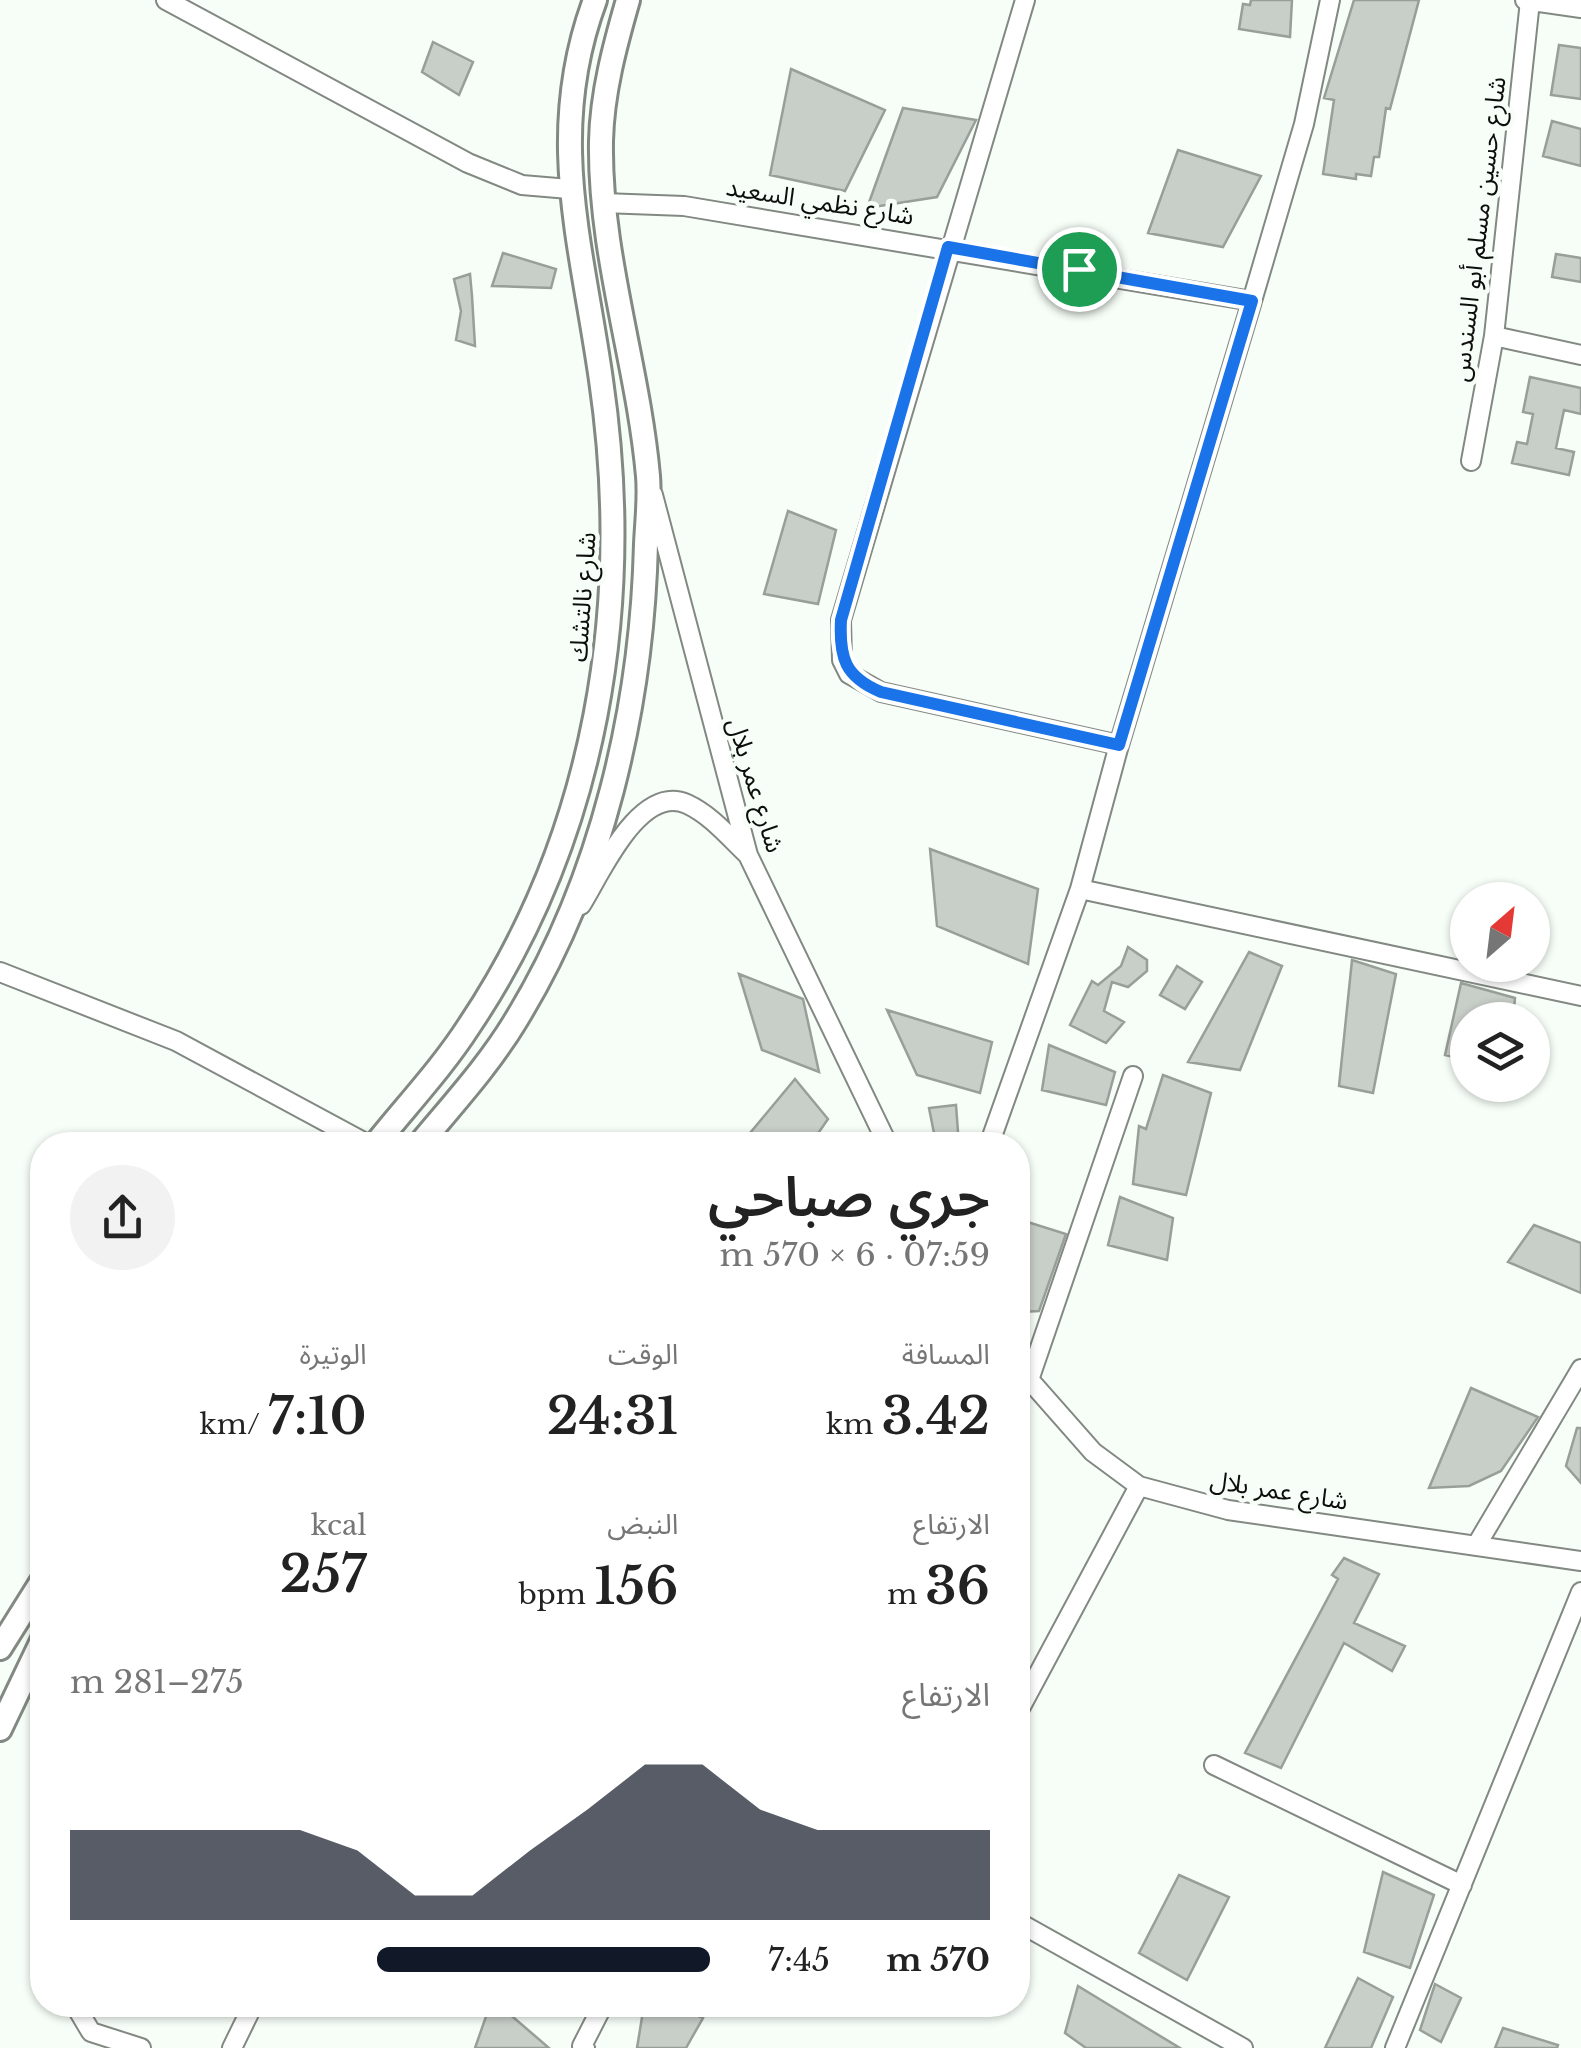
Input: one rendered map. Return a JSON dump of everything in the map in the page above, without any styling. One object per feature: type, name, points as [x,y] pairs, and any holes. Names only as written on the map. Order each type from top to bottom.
[{"type":"main road","name":"شارع نالتشك","points":[[383,1132],[468,1028],[517,945],[558,853],[595,729],[611,625],[615,492],[601,378],[569,189],[567,129],[572,81],[596,0]]},
{"type":"main road","points":[[430,1132],[514,1024],[558,940],[598,836],[632,692],[642,633],[648,477],[603,203],[601,138],[606,91],[628,0]]},
{"type":"main road","points":[[0,1648],[30,1600]]},
{"type":"main road","points":[[0,1729],[30,1666]]},
{"type":"street","points":[[166,0],[468,163],[522,185],[569,189]]},
{"type":"street","points":[[1024,0],[841,620],[842,660],[850,674],[881,692],[1119,745]]},
{"type":"street","points":[[994,1132],[1080,889],[1119,745],[1304,124],[1330,0]]},
{"type":"street","name":"شارع حسين مسلم أبو السندس","points":[[1472,461],[1494,336],[1528,0],[1581,8]]},
{"type":"street","name":"شارع نظمي السعيد","points":[[603,203],[684,206],[948,247],[1252,301]]},
{"type":"street","points":[[1494,336],[1581,355]]},
{"type":"street","name":"شارع عمر بلال","points":[[648,477],[748,855],[882,1132]]},
{"type":"street","points":[[558,940],[625,834],[647,808],[664,800],[685,802],[710,818],[748,855]]},
{"type":"street","points":[[1080,889],[1581,996]]},
{"type":"street","points":[[0,972],[176,1041],[348,1132]]},
{"type":"street","points":[[1030,1355],[1133,1076]]},
{"type":"street","points":[[1476,1546],[1581,1369]]},
{"type":"street","name":"شارع عمر بلال","points":[[1030,1382],[1093,1452],[1139,1486],[1228,1510],[1581,1561]]},
{"type":"street","points":[[1030,1690],[1139,1486]]},
{"type":"street","points":[[1394,2048],[1581,1592]]},
{"type":"street","points":[[1214,1765],[1462,1885]]},
{"type":"street","points":[[1030,1929],[1242,2048]]},
{"type":"street","points":[[82,2017],[91,2032],[141,2048]]},
{"type":"street","points":[[232,2048],[247,2017]]},
{"type":"street","points":[[582,2047],[597,2017]]},
{"type":"building","points":[[1251,0],[1292,0],[1290,37],[1239,29],[1243,4],[1250,5]]},
{"type":"building","points":[[1354,0],[1419,0],[1390,109],[1386,108],[1379,157],[1374,157],[1371,176],[1356,174],[1356,179],[1323,174],[1334,100],[1324,98]]},
{"type":"building","points":[[433,42],[473,62],[459,95],[422,72]]},
{"type":"building","points":[[1559,45],[1581,48],[1581,99],[1551,95]]},
{"type":"building","points":[[791,69],[885,110],[845,191],[770,175]]},
{"type":"building","points":[[903,108],[976,120],[937,197],[867,208]]},
{"type":"building","points":[[1552,121],[1581,129],[1581,166],[1543,156]]},
{"type":"building","points":[[1178,150],[1261,176],[1223,247],[1148,233]]},
{"type":"building","points":[[503,253],[556,269],[551,288],[492,286]]},
{"type":"building","points":[[1556,254],[1581,258],[1581,282],[1552,277]]},
{"type":"building","points":[[470,274],[475,346],[456,340],[461,311],[454,279]]},
{"type":"building","points":[[1530,377],[1581,388],[1581,414],[1564,410],[1556,448],[1574,452],[1569,475],[1512,463],[1517,442],[1527,444],[1533,414],[1523,412]]},
{"type":"building","points":[[788,511],[836,530],[818,604],[764,594]]},
{"type":"building","points":[[930,849],[1038,889],[1028,964],[937,926]]},
{"type":"building","points":[[1128,947],[1147,960],[1147,971],[1128,987],[1112,982],[1104,1011],[1124,1022],[1106,1043],[1070,1025],[1092,981],[1098,985],[1121,966]]},
{"type":"building","points":[[1249,952],[1282,966],[1240,1070],[1188,1062]]},
{"type":"building","points":[[1352,960],[1396,974],[1373,1093],[1339,1086]]},
{"type":"building","points":[[1177,966],[1202,982],[1185,1009],[1160,995]]},
{"type":"building","points":[[739,974],[803,999],[819,1072],[762,1050]]},
{"type":"building","points":[[1461,983],[1515,998],[1515,1002],[1457,1002]]},
{"type":"building","points":[[887,1010],[992,1042],[980,1093],[917,1075]]},
{"type":"building","points":[[1049,1045],[1115,1072],[1106,1105],[1042,1090]]},
{"type":"building","points":[[1163,1075],[1211,1093],[1186,1195],[1133,1184],[1139,1126],[1146,1129]]},
{"type":"building","points":[[795,1079],[828,1119],[819,1132],[751,1132]]},
{"type":"building","points":[[956,1105],[958,1132],[934,1132],[929,1108]]},
{"type":"building","points":[[1120,1197],[1173,1218],[1167,1260],[1108,1245]]},
{"type":"building","points":[[1030,1223],[1066,1234],[1039,1311],[1030,1312]]},
{"type":"building","points":[[1534,1225],[1581,1243],[1581,1293],[1508,1262]]},
{"type":"building","points":[[1471,1388],[1538,1417],[1501,1471],[1469,1486],[1429,1488]]},
{"type":"building","points":[[1577,1428],[1581,1428],[1581,1483],[1566,1466]]},
{"type":"building","points":[[1344,1558],[1379,1574],[1354,1623],[1405,1646],[1392,1671],[1344,1643],[1281,1768],[1245,1753],[1338,1579],[1332,1575]]},
{"type":"building","points":[[1383,1872],[1434,1895],[1410,1968],[1364,1952]]},
{"type":"building","points":[[1179,1875],[1229,1897],[1187,1980],[1139,1953]]},
{"type":"building","points":[[1358,1978],[1393,1997],[1371,2048],[1325,2048]]},
{"type":"building","points":[[1435,1984],[1461,1998],[1441,2042],[1420,2030]]},
{"type":"building","points":[[1078,1986],[1180,2048],[1086,2048],[1065,2033]]},
{"type":"building","points":[[486,2017],[513,2017],[549,2048],[475,2048]]},
{"type":"building","points":[[642,2017],[703,2018],[686,2048],[637,2048]]},
{"type":"building","points":[[1503,2028],[1558,2045],[1557,2048],[1495,2048]]},
{"type":"route","points":[[948,247],[1079,269],[1252,301],[1119,745],[881,692],[850,674],[842,660],[840,640],[841,620],[948,247]]}]
